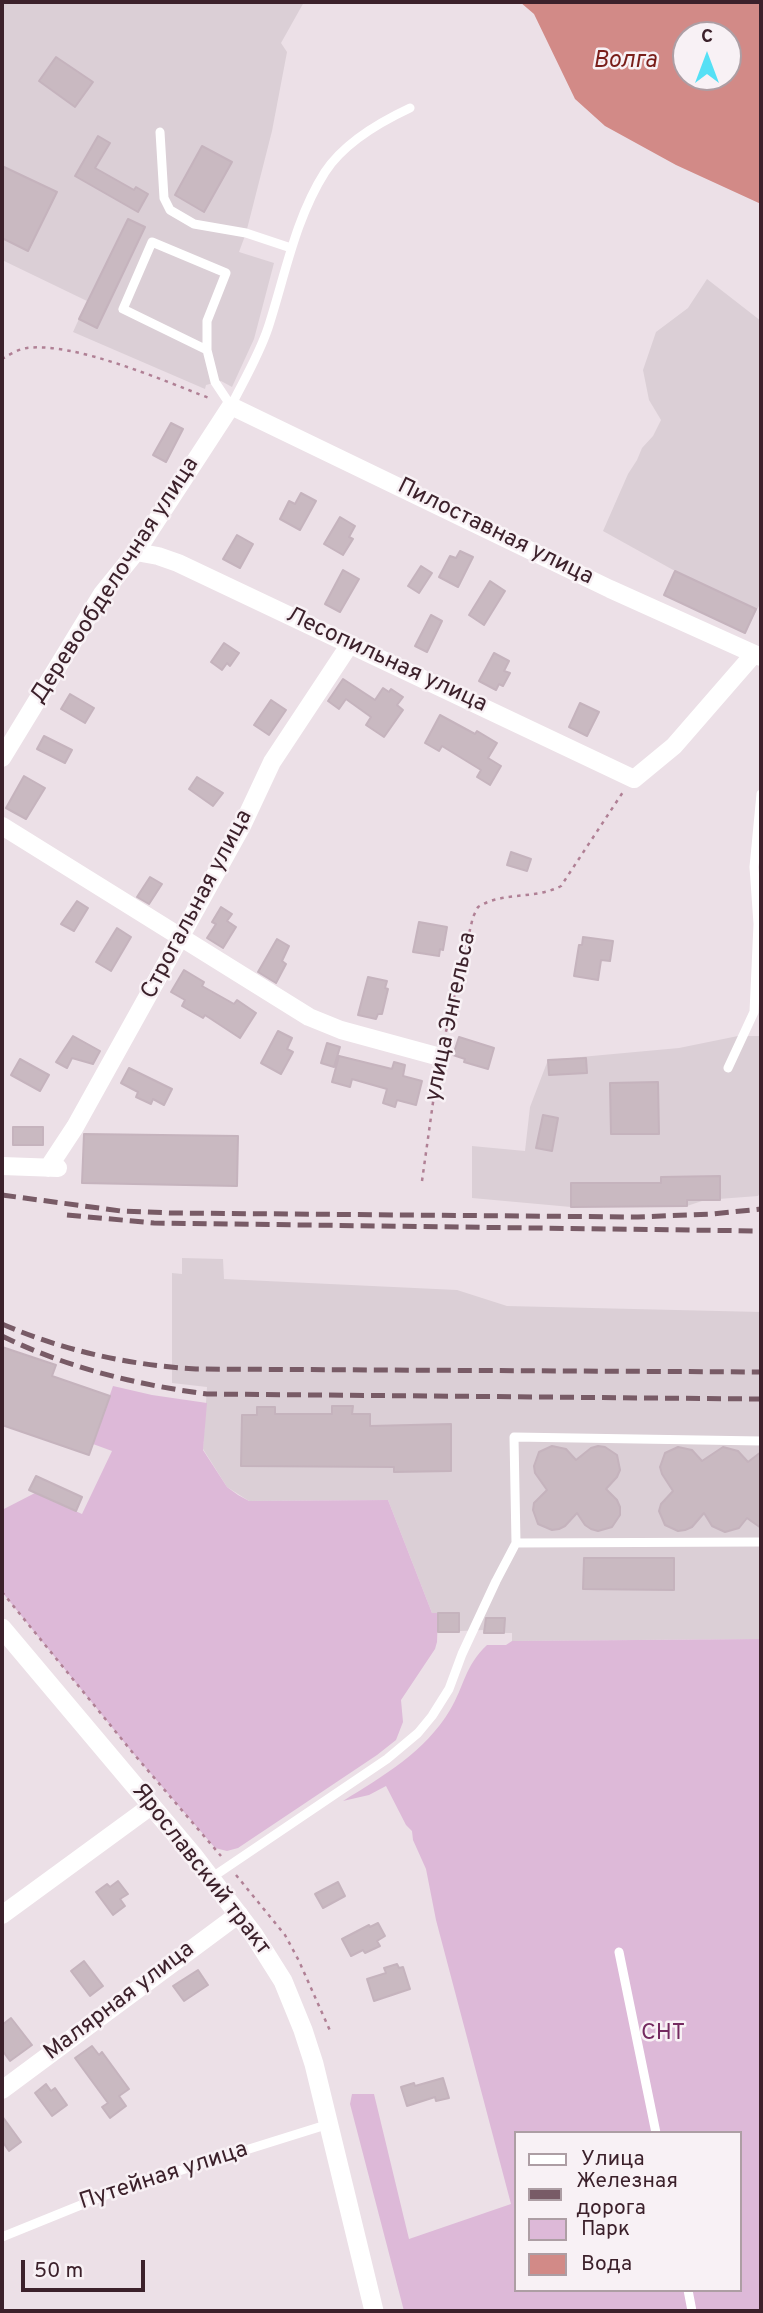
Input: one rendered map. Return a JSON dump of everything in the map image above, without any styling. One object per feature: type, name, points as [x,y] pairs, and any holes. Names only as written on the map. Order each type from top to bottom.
[{"type":"street","name":"Деревообделочная улица","points":[[2,758],[102,594],[136,552],[231,406]]},
{"type":"street","name":"Пилоставная улица","points":[[231,406],[610,589],[757,655]]},
{"type":"street","name":"Лесопильная улица","points":[[136,552],[178,563],[634,779]]},
{"type":"street","name":"Строгальная улица","points":[[2,1166],[55,1168],[75,1127],[242,826],[272,762],[350,644]]},
{"type":"street","points":[[634,779],[674,746],[757,655]]},
{"type":"street","points":[[2,826],[309,1017],[341,1030],[440,1057]]},
{"type":"street","name":"Ярославский тракт","points":[[2,1628],[211,1878],[270,1958],[293,2003],[314,2064],[373,2311]]},
{"type":"street","points":[[2,1915],[151,1806]]},
{"type":"street","name":"Малярная улица","points":[[2,2090],[239,1914]]},
{"type":"lane","points":[[231,406],[267,331],[291,248],[326,171],[344,150],[369,131],[410,108]]},
{"type":"lane","points":[[160,132],[164,198],[170,211],[194,223],[246,233],[291,248]]},
{"type":"lane","points":[[207,350],[123,309],[152,242],[226,273],[207,321],[207,350],[215,382],[231,406]]},
{"type":"lane","points":[[728,1068],[754,1012],[758,923],[754,867],[761,794]]},
{"type":"lane","points":[[211,1878],[387,1759],[418,1733],[449,1689],[462,1654],[516,1543],[514,1437],[761,1441]]},
{"type":"lane","points":[[516,1543],[761,1542]]},
{"type":"lane","points":[[620,1952],[656,2131]]},
{"type":"lane","name":"Путейная улица","points":[[2,2237],[118,2190],[329,2124]]},
{"type":"lane","points":[[688,2292],[692,2311]]},
{"type":"path","points":[[2,359],[24,348],[46,348],[78,354],[124,366],[231,406]]},
{"type":"path","name":"улица Энгельса","points":[[422,1181],[440,1057],[473,918],[478,907],[499,898],[552,891],[561,886],[634,779]]},
{"type":"path","points":[[2,1591],[285,1935],[331,2033]]},
{"type":"shaded area","points":[[2,2],[304,2],[281,43],[287,52],[272,131],[239,252],[274,263],[254,339],[232,387],[221,381],[206,385],[205,389],[73,332],[87,301],[2,260]]},
{"type":"shaded area","points":[[707,279],[761,321],[761,602],[745,633],[664,595],[675,571],[603,531],[628,474],[661,420],[649,400],[643,370],[656,332],[688,308]]},
{"type":"shaded area","points":[[738,1036],[761,1036],[761,1191],[758,1196],[705,1200],[687,1206],[571,1207],[472,1198],[472,1146],[525,1151],[530,1107],[548,1060],[679,1048]]},
{"type":"shaded area","points":[[182,1258],[223,1259],[224,1279],[457,1290],[507,1306],[761,1312],[761,1639],[512,1641],[512,1633],[484,1633],[483,1630],[438,1632],[438,1613],[432,1613],[388,1500],[249,1501],[227,1487],[203,1449],[207,1387],[172,1383],[172,1273],[182,1274]]},
{"type":"green space","points":[[113,1386],[207,1403],[203,1450],[227,1487],[249,1501],[388,1500],[432,1613],[438,1613],[435,1649],[401,1700],[403,1722],[396,1740],[238,1848],[227,1851],[215,1848],[133,1753],[2,1592],[2,1510],[35,1493],[82,1514],[112,1451],[93,1444]]},
{"type":"green space","name":"СНТ","points":[[761,1639],[761,2311],[404,2311],[350,2104],[352,2094],[374,2094],[409,2239],[511,2204],[436,1920],[426,1869],[413,1840],[412,1831],[406,1825],[386,1786],[369,1795],[343,1801],[416,1751],[450,1710],[479,1653],[487,1645],[506,1645],[512,1641]]},
{"type":"water","name":"Волга","points":[[520,2],[761,2],[761,204],[676,165],[605,126],[575,99],[534,14]]},
{"type":"building","points":[[56,57],[93,82],[75,107],[39,81]]},
{"type":"building","points":[[98,136],[110,143],[95,168],[134,190],[136,187],[148,194],[138,212],[75,176]]},
{"type":"building","points":[[202,146],[232,162],[204,212],[175,195]]},
{"type":"building","points":[[2,166],[57,192],[28,251],[2,238]]},
{"type":"building","points":[[128,219],[145,227],[97,328],[79,319]]},
{"type":"building","points":[[171,423],[183,429],[166,462],[153,455]]},
{"type":"building","points":[[301,493],[316,501],[300,530],[280,519],[289,501],[295,504]]},
{"type":"building","points":[[340,517],[355,526],[349,537],[353,539],[343,555],[324,544]]},
{"type":"building","points":[[237,535],[253,544],[240,568],[223,559]]},
{"type":"building","points":[[460,551],[473,557],[458,587],[439,577],[450,556],[456,558]]},
{"type":"building","points":[[421,566],[432,573],[419,593],[408,586]]},
{"type":"building","points":[[343,570],[359,579],[340,612],[325,604]]},
{"type":"building","points":[[675,571],[756,609],[745,633],[664,595]]},
{"type":"building","points":[[490,581],[505,591],[484,625],[469,615]]},
{"type":"building","points":[[431,615],[442,621],[427,652],[415,646]]},
{"type":"building","points":[[224,643],[239,653],[230,666],[227,663],[222,670],[211,662]]},
{"type":"building","points":[[494,653],[509,661],[504,671],[510,673],[503,686],[499,684],[496,690],[479,681]]},
{"type":"building","points":[[343,679],[375,700],[383,688],[389,692],[391,689],[403,697],[397,705],[403,710],[384,737],[366,725],[371,717],[346,699],[339,709],[328,701]]},
{"type":"building","points":[[70,694],[94,708],[85,723],[61,709]]},
{"type":"building","points":[[271,700],[286,710],[269,735],[254,725]]},
{"type":"building","points":[[580,703],[599,712],[587,736],[569,727]]},
{"type":"building","points":[[440,715],[497,743],[488,758],[501,766],[490,785],[477,777],[481,770],[442,746],[439,751],[425,743]]},
{"type":"building","points":[[44,736],[72,750],[65,763],[37,749]]},
{"type":"building","points":[[24,776],[45,788],[26,819],[6,808]]},
{"type":"building","points":[[197,777],[223,793],[213,806],[189,789]]},
{"type":"building","points":[[511,852],[531,859],[527,871],[507,865]]},
{"type":"building","points":[[150,877],[162,884],[149,904],[137,897]]},
{"type":"building","points":[[77,901],[88,908],[74,931],[61,924]]},
{"type":"building","points":[[221,907],[232,914],[227,921],[236,927],[223,948],[207,938],[216,924],[212,922]]},
{"type":"building","points":[[419,922],[447,927],[443,950],[440,949],[439,956],[413,952]]},
{"type":"building","points":[[117,928],[131,937],[111,971],[96,962]]},
{"type":"building","points":[[583,937],[613,941],[610,961],[601,960],[598,980],[574,976]]},
{"type":"building","points":[[277,939],[289,946],[282,961],[286,964],[276,983],[258,972]]},
{"type":"building","points":[[184,970],[204,982],[202,986],[234,1004],[237,1000],[256,1013],[240,1038],[205,1015],[203,1018],[182,1006],[185,1000],[171,992]]},
{"type":"building","points":[[368,977],[387,981],[385,988],[388,989],[382,1014],[378,1014],[376,1019],[358,1015]]},
{"type":"building","points":[[278,1031],[292,1038],[287,1049],[293,1052],[281,1074],[261,1063]]},
{"type":"building","points":[[73,1036],[100,1051],[93,1064],[72,1058],[67,1068],[56,1062]]},
{"type":"building","points":[[459,1037],[494,1048],[488,1069],[464,1062],[465,1059],[453,1055]]},
{"type":"building","points":[[327,1043],[340,1047],[334,1067],[321,1063]]},
{"type":"building","points":[[339,1056],[392,1069],[394,1062],[405,1065],[403,1076],[422,1081],[416,1105],[397,1100],[395,1107],[383,1103],[387,1089],[352,1079],[350,1087],[332,1082]]},
{"type":"building","points":[[586,1058],[587,1073],[549,1075],[548,1060]]},
{"type":"building","points":[[20,1059],[49,1075],[40,1091],[11,1075]]},
{"type":"building","points":[[129,1068],[172,1089],[164,1105],[153,1099],[151,1104],[136,1097],[138,1092],[121,1083]]},
{"type":"building","points":[[658,1082],[659,1134],[611,1134],[610,1083]]},
{"type":"building","points":[[543,1115],[558,1118],[552,1151],[536,1148]]},
{"type":"building","points":[[13,1127],[43,1127],[43,1145],[13,1145]]},
{"type":"building","points":[[84,1134],[238,1136],[237,1186],[82,1183]]},
{"type":"building","points":[[720,1176],[720,1200],[687,1200],[687,1206],[571,1207],[571,1183],[661,1183],[661,1177]]},
{"type":"building","points":[[2,1347],[56,1365],[52,1376],[110,1396],[89,1455],[2,1425]]},
{"type":"building","points":[[332,1406],[353,1406],[352,1414],[370,1414],[370,1426],[451,1424],[451,1471],[394,1472],[394,1467],[241,1466],[242,1415],[257,1415],[257,1407],[275,1407],[275,1414],[332,1414]]},
{"type":"building","points":[[552,1446],[566,1449],[576,1460],[598,1446],[617,1455],[620,1470],[606,1489],[620,1507],[620,1515],[612,1527],[598,1531],[591,1529],[577,1513],[559,1529],[552,1530],[538,1524],[533,1510],[534,1503],[547,1490],[535,1473],[534,1466],[539,1452]]},
{"type":"building","points":[[678,1447],[692,1450],[702,1461],[723,1447],[738,1451],[748,1462],[761,1452],[761,1528],[747,1518],[739,1528],[725,1532],[712,1526],[704,1513],[692,1527],[685,1530],[678,1531],[665,1525],[659,1511],[661,1504],[673,1491],[660,1467],[665,1453]]},
{"type":"building","points":[[36,1476],[82,1497],[76,1511],[29,1490]]},
{"type":"building","points":[[584,1558],[674,1558],[674,1590],[583,1589]]},
{"type":"building","points":[[438,1613],[459,1613],[459,1632],[438,1632]]},
{"type":"building","points":[[486,1618],[505,1618],[504,1633],[484,1633]]},
{"type":"building","points":[[118,1881],[128,1894],[120,1899],[125,1906],[113,1915],[96,1892],[107,1884],[110,1887]]},
{"type":"building","points":[[338,1882],[345,1896],[323,1908],[315,1894]]},
{"type":"building","points":[[378,1923],[385,1936],[377,1941],[380,1946],[351,1956],[342,1939]]},
{"type":"building","points":[[84,1961],[103,1986],[90,1996],[71,1971]]},
{"type":"building","points":[[397,1964],[399,1968],[403,1967],[410,1989],[374,2001],[367,1979],[386,1973],[384,1968]]},
{"type":"building","points":[[198,1970],[208,1985],[184,2001],[173,1986]]},
{"type":"building","points":[[11,2018],[32,2045],[10,2061],[2,2050],[2,2025]]},
{"type":"building","points":[[92,2046],[99,2055],[102,2052],[129,2089],[119,2096],[126,2106],[110,2118],[102,2107],[108,2103],[75,2058]]},
{"type":"building","points":[[443,2078],[449,2098],[436,2101],[435,2097],[407,2106],[401,2087]]},
{"type":"building","points":[[46,2084],[51,2091],[55,2088],[67,2105],[52,2116],[35,2093]]},
{"type":"building","points":[[2,2116],[21,2142],[9,2151],[2,2141]]},
{"type":"railway","points":[[2,1195],[121,1211],[172,1213],[638,1217],[761,1209]]},
{"type":"railway","points":[[67,1215],[154,1223],[761,1231]]},
{"type":"railway","points":[[2,1324],[49,1342],[97,1355],[196,1369],[761,1372]]},
{"type":"railway","points":[[2,1336],[76,1366],[154,1386],[207,1394],[761,1399]]}]
